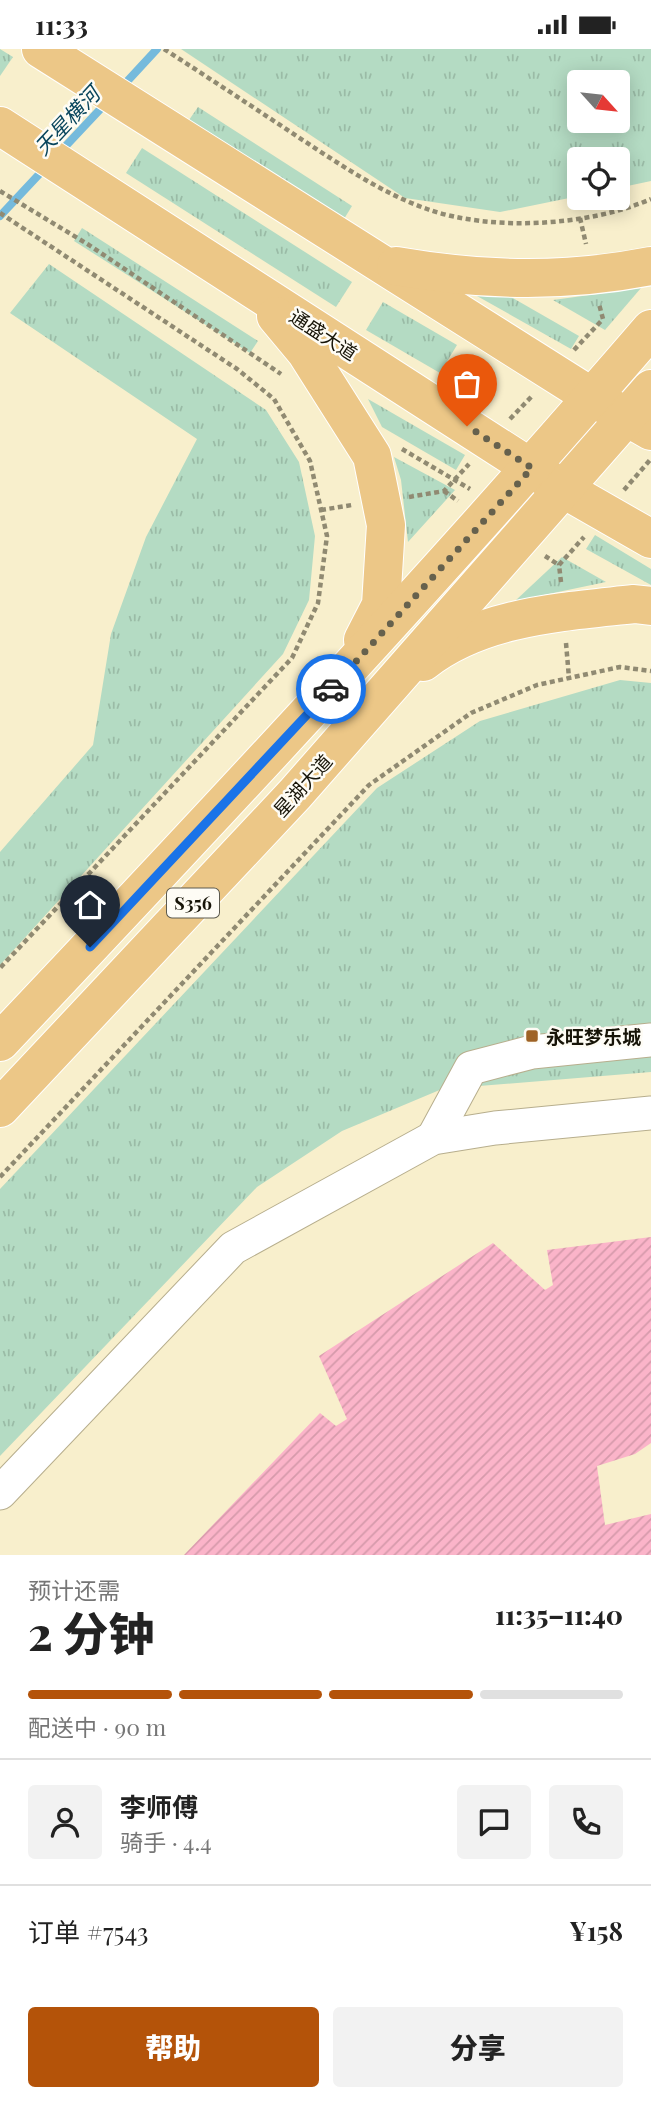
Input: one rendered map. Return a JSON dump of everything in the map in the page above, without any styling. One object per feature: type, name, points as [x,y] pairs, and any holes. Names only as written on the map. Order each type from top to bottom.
[{"type":"main road","points":[[56,59],[592,397],[643,412]]},
{"type":"main road","name":"通盛大道","points":[[3,129],[547,478],[651,539]]},
{"type":"main road","points":[[378,262],[453,276],[527,279],[593,275],[651,266]]},
{"type":"main road","points":[[255,290],[306,352],[372,456],[386,526],[381,605],[348,670]]},
{"type":"main road","name":"星湖大道","points":[[0,1108],[295,794],[382,694],[547,478],[592,397],[651,329]]},
{"type":"main road","name":"星湖大道","points":[[0,1042],[348,670],[547,478],[643,412]]},
{"type":"main road","points":[[382,694],[444,646],[526,617],[634,604],[651,605]]},
{"type":"street","points":[[433,1137],[471,1068],[532,1052],[651,1040]]},
{"type":"street","points":[[0,1493],[233,1248],[433,1137],[495,1128],[651,1113]]},
{"type":"path","points":[[164,49],[353,173],[428,209],[498,223],[580,218],[621,212],[651,199]]},
{"type":"path","points":[[0,191],[89,245]]},
{"type":"path","points":[[0,213],[237,369],[274,399],[310,461],[327,536],[318,603],[292,658],[0,968]]},
{"type":"path","points":[[321,510],[443,491],[603,319],[580,218]]},
{"type":"path","points":[[569,678],[559,565],[651,459]]},
{"type":"path","points":[[0,1177],[369,785],[471,713],[537,685],[620,667],[651,671]]},
{"type":"green space","points":[[0,49],[13,57],[0,76]]},
{"type":"green space","points":[[181,49],[651,49],[651,181],[630,185],[630,147],[567,147],[567,198],[500,212],[405,198]]},
{"type":"green space","points":[[198,107],[352,206],[344,219],[189,120]]},
{"type":"green space","points":[[142,148],[352,282],[336,307],[126,173]]},
{"type":"green space","points":[[82,228],[258,341],[250,353],[74,241]]},
{"type":"green space","points":[[49,264],[266,410],[299,462],[315,536],[309,600],[283,654],[0,965],[0,852],[93,745],[111,634],[146,537],[197,439],[10,313]]},
{"type":"green space","points":[[641,288],[605,330],[553,300]]},
{"type":"green space","points":[[506,294],[579,336],[571,349],[477,296]]},
{"type":"green space","points":[[383,302],[457,345],[440,373],[366,330]]},
{"type":"green space","points":[[368,399],[465,455],[456,470],[382,427]]},
{"type":"green space","points":[[394,457],[455,490],[408,542],[401,480]]},
{"type":"green space","points":[[595,535],[651,569],[651,585],[586,549]]},
{"type":"green space","points":[[562,557],[606,582],[515,601]]},
{"type":"green space","points":[[620,680],[651,683],[651,1072],[442,1089],[342,1131],[257,1187],[0,1456],[0,1189],[377,788],[480,721]]},
{"type":"building","points":[[651,1237],[651,1443],[635,1454],[597,1466],[605,1525],[651,1514],[651,1555],[184,1555],[320,1413],[336,1426],[347,1419],[319,1356],[493,1243],[545,1290],[553,1285],[547,1250]]},
{"type":"waterway","name":"天星横河","points":[[121,88],[157,49]]},
{"type":"waterway","name":"天星横河","points":[[61,151],[107,102]]},
{"type":"waterway","name":"天星横河","points":[[0,216],[45,168]]},
{"type":"way so far","points":[[331,689],[532,468],[467,426]]},
{"type":"place","name":"永旺梦乐城","points":[[532,1036]]},
{"type":"route","points":[[90,947],[331,689]]}]
